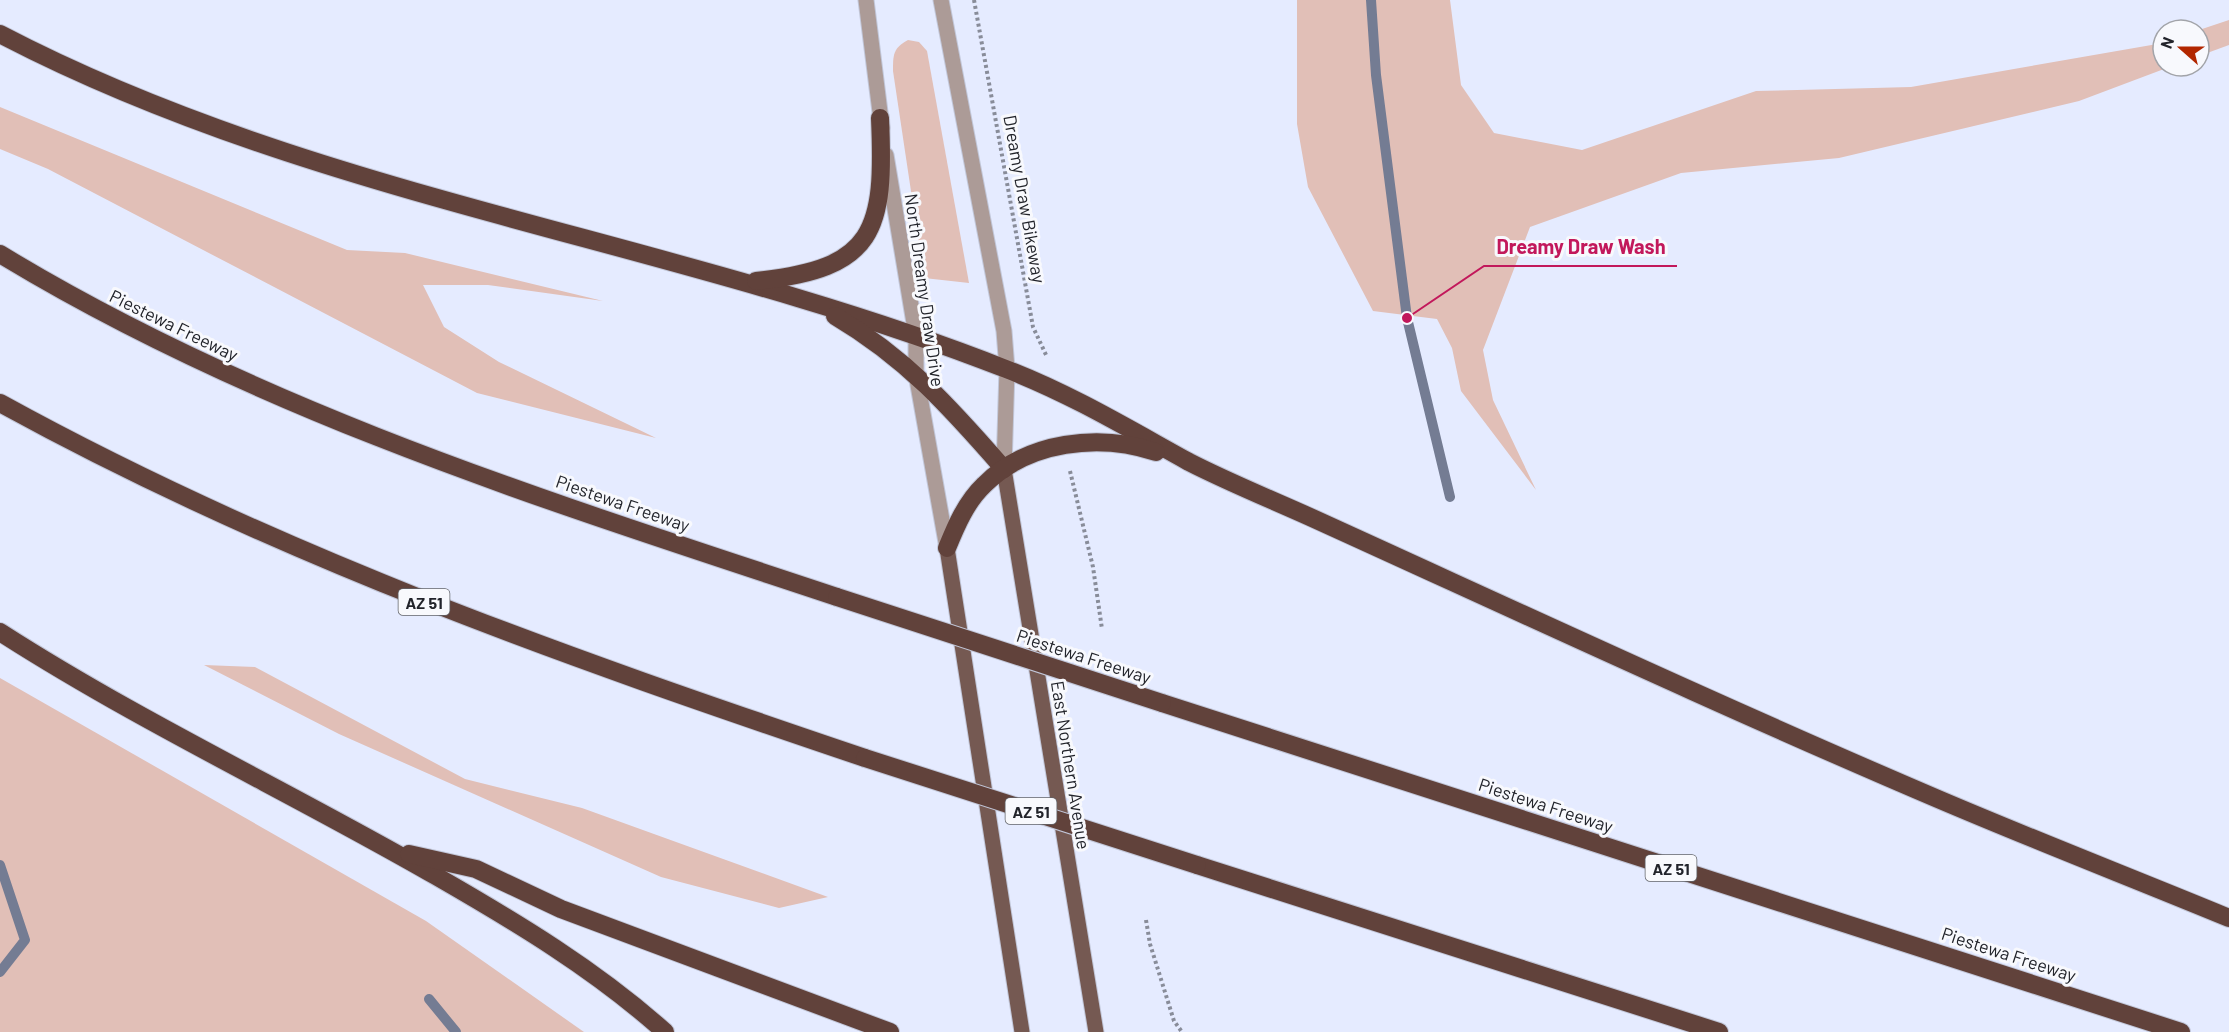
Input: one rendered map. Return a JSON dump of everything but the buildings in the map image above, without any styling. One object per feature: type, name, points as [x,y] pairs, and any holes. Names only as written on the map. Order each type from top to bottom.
[{"type":"highway","points":[[0,34],[122,93],[237,137],[312,162],[592,243],[790,294],[916,335],[1007,369],[1076,399],[1214,473],[1939,800],[2229,918]]},
{"type":"highway","points":[[746,282],[788,278],[826,268],[843,260],[858,246],[868,232],[880,194],[880,118]]},
{"type":"highway","name":"Piestewa Freeway","points":[[0,254],[166,346],[300,406],[530,494],[1162,703],[2181,1032]]},
{"type":"highway","points":[[790,294],[856,328],[916,374],[1004,469]]},
{"type":"highway","name":"AZ 51","points":[[0,403],[187,500],[363,577],[530,643],[865,758],[1719,1032]]},
{"type":"highway","points":[[947,548],[968,505],[983,485],[1004,469],[1029,456],[1060,446],[1099,440],[1136,446],[1214,473]]},
{"type":"highway","points":[[0,632],[127,708],[390,850],[543,940],[617,992],[665,1032]]},
{"type":"highway","points":[[390,850],[476,869],[561,909],[890,1032]]},
{"type":"main road","name":"East Northern Avenue","points":[[1004,469],[1096,1032]]},
{"type":"main road","points":[[947,548],[1022,1032]]},
{"type":"street","name":"North Dreamy Draw Drive","points":[[866,0],[880,118],[916,335],[916,374],[947,548]]},
{"type":"street","points":[[941,0],[998,290],[1007,369],[1004,469]]},
{"type":"path","name":"Dreamy Draw Bikeway","points":[[974,0],[1033,327],[1048,359]]},
{"type":"path","points":[[1071,472],[1093,567],[1102,629]]},
{"type":"path","points":[[1146,920],[1150,944],[1174,1021],[1182,1032]]},
{"type":"shaded area","points":[[1297,0],[1450,0],[1461,85],[1494,133],[1582,150],[1756,91],[1911,87],[2151,45],[2151,74],[2079,101],[1839,158],[1681,173],[1530,227],[1483,350],[1493,400],[1536,490],[1461,391],[1452,348],[1437,319],[1373,311],[1308,187],[1297,124]]},
{"type":"shaded area","points":[[2229,20],[2229,45],[2211,52],[2211,26]]},
{"type":"shaded area","points":[[908,40],[919,42],[927,51],[969,283],[924,278],[893,71],[895,52]]},
{"type":"shaded area","points":[[0,107],[347,250],[405,253],[603,301],[488,285],[423,285],[444,327],[499,362],[656,438],[477,393],[48,169],[0,149]]},
{"type":"shaded area","points":[[204,665],[255,667],[465,779],[582,808],[828,897],[779,908],[661,877],[339,734]]},
{"type":"shaded area","points":[[0,678],[426,921],[584,1032],[0,1032]]},
{"type":"waterway","points":[[1371,0],[1376,75],[1407,318],[1450,497]]},
{"type":"waterway","points":[[0,865],[25,940],[0,972]]},
{"type":"waterway","points":[[429,999],[456,1032]]},
{"type":"place","name":"Dreamy Draw Wash","points":[[1407,318]]}]
